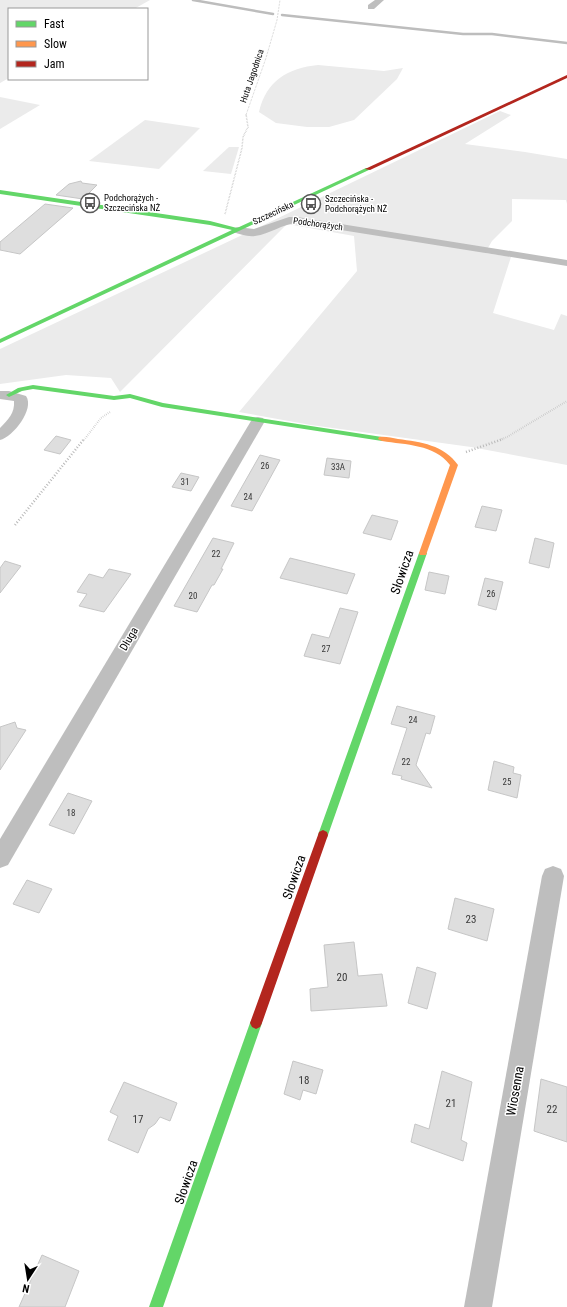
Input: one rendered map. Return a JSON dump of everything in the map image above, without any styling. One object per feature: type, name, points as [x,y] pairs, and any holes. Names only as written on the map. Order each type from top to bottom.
[{"type":"street","points":[[371,7],[380,0]]},
{"type":"street","name":"Szczecińska","points":[[0,341],[567,76]]},
{"type":"street","name":"Podchorążych","points":[[0,192],[222,225],[248,233],[257,233],[286,220],[297,220],[567,263]]},
{"type":"street","points":[[5,395],[20,389],[33,387],[114,398],[130,396],[162,405],[402,442],[436,450],[449,456]]},
{"type":"street","points":[[0,436],[18,416],[22,406],[21,399],[5,395]]},
{"type":"street","name":"Długa","points":[[0,858],[258,421]]},
{"type":"street","name":"Słowicza","points":[[156,1307],[454,465],[449,456]]},
{"type":"street","name":"Wiosenna","points":[[478,1307],[553,876]]},
{"type":"path","name":"Huta Jagodnica","points":[[222,225],[242,148],[243,137],[248,127],[246,113],[266,58],[277,20],[280,0]]},
{"type":"path","points":[[449,456],[489,445],[507,437],[567,401]]},
{"type":"path","points":[[15,525],[101,418],[112,410]]},
{"type":"shaded area","points":[[0,0],[150,0],[136,8],[8,8],[8,79],[0,83]]},
{"type":"shaded area","points":[[318,65],[384,71],[403,68],[397,79],[354,120],[329,127],[307,127],[276,123],[259,112],[262,101],[267,92],[280,78],[297,69]]},
{"type":"shaded area","points":[[0,97],[40,105],[0,129]]},
{"type":"shaded area","points":[[500,111],[511,115],[465,144],[567,159],[567,204],[566,200],[512,199],[512,221],[492,241],[485,253],[511,257],[493,313],[554,330],[561,314],[567,316],[567,465],[471,447],[311,425],[239,412],[357,271],[354,236],[287,224],[120,392],[111,378],[66,375],[0,384],[0,349],[270,222]]},
{"type":"shaded area","points":[[145,120],[200,128],[159,169],[89,161]]},
{"type":"shaded area","points":[[229,147],[239,147],[231,174],[203,171]]},
{"type":"building","points":[[81,181],[82,183],[97,185],[83,199],[56,195],[69,184]]},
{"type":"building","points":[[45,204],[73,208],[20,254],[0,250],[0,242]]},
{"type":"building","points":[[56,436],[71,440],[60,454],[44,450]]},
{"type":"building","points":[[260,455],[280,460],[252,511],[231,506]]},
{"type":"building","points":[[327,458],[351,461],[349,478],[324,475]]},
{"type":"building","points":[[181,473],[199,477],[191,491],[172,487]]},
{"type":"building","points":[[482,506],[502,510],[496,531],[475,527]]},
{"type":"building","points":[[372,515],[398,521],[391,540],[363,533]]},
{"type":"building","points":[[213,538],[234,543],[221,569],[223,569],[214,585],[212,585],[197,612],[174,606]]},
{"type":"building","points":[[535,538],[554,543],[549,568],[529,563]]},
{"type":"building","points":[[290,558],[355,574],[347,594],[280,578]]},
{"type":"building","points":[[5,561],[21,566],[0,593],[0,568]]},
{"type":"building","points":[[109,569],[131,574],[104,612],[79,606],[87,594],[77,592],[89,574],[103,578]]},
{"type":"building","points":[[429,572],[449,576],[445,594],[425,590]]},
{"type":"building","points":[[485,578],[503,582],[496,610],[478,605]]},
{"type":"building","points":[[340,608],[358,612],[340,664],[304,656],[312,634],[329,638]]},
{"type":"building","points":[[397,706],[435,716],[430,734],[426,733],[416,765],[432,788],[401,779],[402,776],[392,774],[407,728],[391,724]]},
{"type":"building","points":[[15,722],[17,728],[26,730],[0,770],[0,727]]},
{"type":"building","points":[[494,761],[514,767],[513,773],[521,775],[517,798],[488,790]]},
{"type":"building","points":[[68,793],[92,801],[74,834],[49,825]]},
{"type":"building","points":[[27,880],[52,889],[39,913],[13,904]]},
{"type":"building","points":[[455,898],[494,909],[487,941],[448,929]]},
{"type":"building","points":[[354,942],[358,976],[382,974],[387,1006],[311,1011],[310,989],[328,987],[324,945]]},
{"type":"building","points":[[417,967],[436,973],[427,1009],[408,1003]]},
{"type":"building","points":[[293,1061],[323,1070],[316,1094],[303,1090],[300,1100],[284,1094]]},
{"type":"building","points":[[442,1071],[472,1082],[461,1140],[467,1143],[463,1161],[411,1142],[415,1124],[429,1129]]},
{"type":"building","points":[[541,1079],[567,1087],[567,1142],[534,1131]]},
{"type":"building","points":[[124,1082],[177,1103],[170,1121],[160,1117],[155,1124],[148,1129],[138,1153],[108,1140],[118,1116],[110,1112]]},
{"type":"building","points":[[42,1255],[79,1271],[65,1307],[19,1307]]},
{"type":"waterway","points":[[193,0],[273,14]]},
{"type":"waterway","points":[[282,15],[463,34],[492,34],[567,43]]},
{"type":"traffic: fast","points":[[0,341],[368,169]]},
{"type":"traffic: fast","points":[[0,192],[210,223],[237,230]]},
{"type":"traffic: fast","points":[[9,395],[20,389],[33,387],[114,398],[130,396],[162,405],[382,439]]},
{"type":"traffic: fast","points":[[323,835],[423,553]]},
{"type":"traffic: fast","points":[[156,1307],[256,1023]]},
{"type":"traffic: slow","points":[[382,439],[411,443],[432,448],[448,457],[454,465],[423,553]]},
{"type":"traffic: jam","points":[[368,169],[567,76]]},
{"type":"traffic: jam","points":[[256,1023],[323,835]]},
{"type":"place","name":"Podchorążych - Szczecińska NŻ","points":[[90,203]]},
{"type":"place","name":"Szczecińska - Podchorążych NŻ","points":[[311,204]]}]
